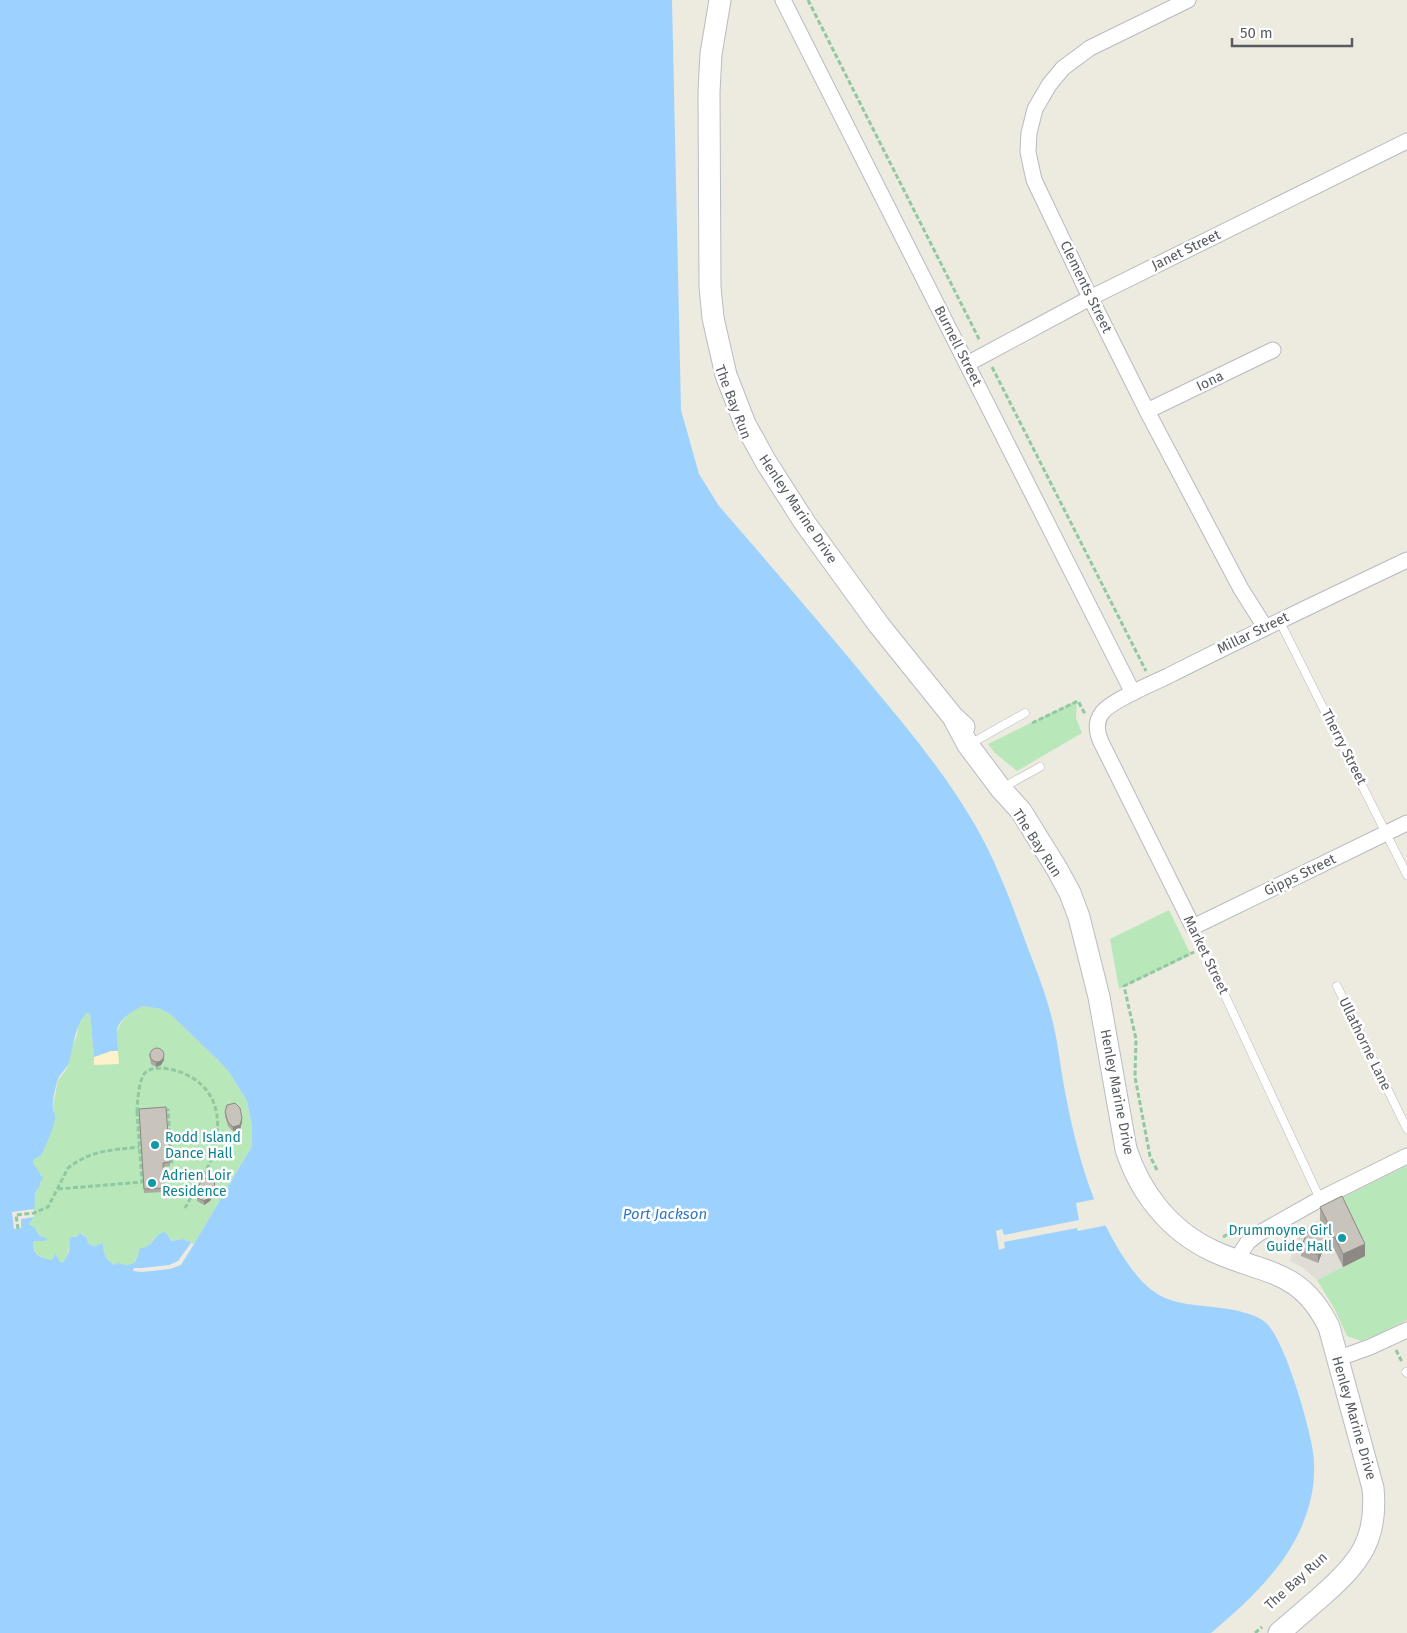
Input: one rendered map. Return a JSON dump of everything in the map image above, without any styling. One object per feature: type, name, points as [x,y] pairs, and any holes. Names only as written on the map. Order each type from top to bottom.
[{"type":"main road","name":"Henley Marine Drive","points":[[720,0],[711,54],[709,92],[710,287],[713,318],[726,376],[745,424],[786,495],[879,625],[954,717],[972,743],[995,760],[1006,786],[1070,893],[1079,917],[1099,997],[1126,1150],[1132,1169],[1144,1190],[1160,1211],[1177,1228],[1200,1244],[1237,1260],[1280,1275],[1296,1284],[1310,1296],[1321,1311],[1329,1327],[1373,1488],[1375,1504],[1373,1520],[1370,1536],[1363,1551],[1344,1577],[1274,1627]]},
{"type":"street","name":"Burnell Street","points":[[783,0],[1133,693]]},
{"type":"street","name":"Clements Street","points":[[1188,0],[1090,48],[1063,68],[1048,85],[1035,109],[1029,133],[1028,152],[1034,180],[1090,298],[1240,589],[1264,627]]},
{"type":"street","name":"Janet Street","points":[[967,364],[1090,298],[1407,141]]},
{"type":"street","name":"Iona","points":[[1147,411],[1273,350]]},
{"type":"street","name":"Millar Street","points":[[1102,713],[1109,706],[1133,693],[1264,627],[1407,560]]},
{"type":"street","name":"Market Street","points":[[1102,713],[1098,724],[1098,734],[1101,742],[1193,927]]},
{"type":"street","name":"Gipps Street","points":[[1193,927],[1407,823]]},
{"type":"street","points":[[1237,1260],[1248,1242],[1258,1234],[1320,1199],[1407,1156]]},
{"type":"street","points":[[1337,1359],[1358,1352],[1407,1330]]},
{"type":"lane","name":"Therry Street","points":[[1279,620],[1407,875]]},
{"type":"lane","points":[[972,743],[1025,713]]},
{"type":"lane","points":[[1006,786],[1040,767]]},
{"type":"lane","name":"Market Street","points":[[1193,927],[1320,1199]]},
{"type":"lane","name":"Ullathorne Lane","points":[[1337,986],[1407,1129]]},
{"type":"path","points":[[808,0],[1146,671]]},
{"type":"path","points":[[1026,726],[1078,701],[1088,722]]},
{"type":"path","name":"Henley Marine Drive","points":[[1160,1178],[1150,1156],[1140,1104],[1136,1077],[1136,1039],[1124,986],[1188,955]]},
{"type":"path","points":[[58,1189],[142,1182],[137,1112],[142,1080],[146,1072],[153,1069],[177,1070],[191,1076],[202,1084],[210,1094],[215,1105],[216,1120],[214,1150],[209,1165],[185,1208]]},
{"type":"path","points":[[160,1110],[168,1110],[172,1165]]},
{"type":"path","points":[[137,1112],[145,1112]]},
{"type":"path","points":[[18,1229],[16,1214],[34,1213],[48,1207],[68,1168],[84,1157],[100,1151],[139,1147]]},
{"type":"path","points":[[1391,1338],[1407,1373]]},
{"type":"path","name":"The Bay Run","points":[[1255,1633],[1274,1627]]},
{"type":"shaded area","points":[[1320,1220],[1343,1267],[1317,1280],[1302,1267],[1290,1261],[1299,1235],[1306,1227]]},
{"type":"green space","points":[[1077,700],[1076,718],[1082,733],[1017,771],[995,753],[988,744]]},
{"type":"green space","points":[[1169,910],[1191,955],[1119,989],[1110,939]]},
{"type":"green space","points":[[143,1006],[161,1009],[171,1015],[229,1072],[247,1101],[252,1127],[252,1146],[194,1244],[183,1239],[173,1241],[165,1233],[161,1234],[144,1249],[141,1248],[132,1264],[115,1265],[107,1259],[102,1243],[93,1246],[88,1243],[87,1238],[81,1233],[76,1237],[72,1237],[67,1257],[63,1263],[59,1262],[56,1253],[52,1260],[42,1257],[35,1251],[33,1243],[35,1241],[44,1241],[35,1228],[29,1224],[34,1217],[34,1196],[40,1186],[42,1175],[37,1171],[33,1163],[34,1159],[41,1156],[55,1119],[53,1106],[58,1080],[66,1070],[78,1026],[86,1013],[90,1014],[94,1057],[111,1051],[115,1037],[125,1018],[129,1013]]},
{"type":"green space","points":[[1407,1166],[1407,1320],[1361,1341],[1347,1336],[1334,1308],[1317,1280],[1364,1256],[1337,1200]]},
{"type":"sand","points":[[111,1051],[118,1051],[119,1064],[94,1065],[94,1057]]},
{"type":"water","name":"Port Jackson","points":[[0,0],[672,0],[681,410],[699,474],[719,506],[910,732],[961,801],[976,826],[1014,910],[1043,988],[1053,1024],[1069,1113],[1080,1157],[1104,1221],[1126,1261],[1138,1277],[1161,1296],[1186,1304],[1234,1310],[1251,1315],[1263,1320],[1273,1332],[1294,1381],[1312,1446],[1314,1481],[1311,1498],[1300,1531],[1282,1561],[1264,1583],[1211,1633],[0,1633]],"holes":[[[143,1006],[161,1009],[171,1015],[229,1072],[247,1101],[252,1127],[252,1146],[194,1244],[183,1239],[172,1241],[165,1232],[161,1233],[147,1246],[140,1248],[134,1263],[128,1265],[118,1263],[115,1265],[106,1256],[103,1243],[93,1246],[80,1233],[76,1237],[70,1237],[69,1252],[63,1263],[59,1261],[56,1253],[52,1260],[41,1257],[35,1251],[33,1243],[48,1239],[40,1236],[35,1228],[29,1224],[34,1217],[35,1193],[43,1178],[33,1163],[34,1159],[41,1156],[52,1129],[55,1119],[53,1103],[57,1082],[69,1062],[75,1034],[80,1022],[87,1013],[90,1014],[94,1057],[111,1051],[118,1051],[118,1026],[131,1012]]]},
{"type":"pier","points":[[1096,1199],[1108,1225],[1078,1231],[1077,1228],[1004,1242],[1005,1248],[999,1250],[996,1231],[1002,1229],[1004,1235],[1079,1220],[1076,1203]]},
{"type":"pier","points":[[34,1209],[34,1217],[21,1219],[21,1228],[14,1229],[12,1212]]},
{"type":"pier","points":[[191,1243],[194,1244],[181,1265],[170,1269],[133,1271],[134,1268],[169,1265],[178,1261]]},
{"type":"building","points":[[154,1048],[160,1048],[164,1055],[160,1062],[154,1062],[150,1058],[150,1052]]},
{"type":"building","points":[[235,1103],[240,1108],[242,1118],[240,1125],[233,1127],[228,1122],[225,1112],[227,1105]]},
{"type":"building","name":"Rodd Island Dance Hall","points":[[166,1107],[170,1162],[163,1163],[164,1188],[144,1189],[139,1109]]},
{"type":"building","points":[[208,1177],[214,1180],[215,1188],[210,1197],[204,1201],[197,1197],[197,1190],[201,1181]]},
{"type":"building","name":"Drummoyne Girl Guide Hall","points":[[1342,1196],[1365,1244],[1343,1254],[1320,1207]]},
{"type":"building","points":[[1308,1230],[1325,1236],[1318,1255],[1301,1248]]},
{"type":"place","name":"Rodd Island Dance Hall","points":[[155,1145]]},
{"type":"place","name":"Adrien Loir Residence","points":[[152,1183]]},
{"type":"place","name":"Drummoyne Girl Guide Hall","points":[[1342,1238]]}]
